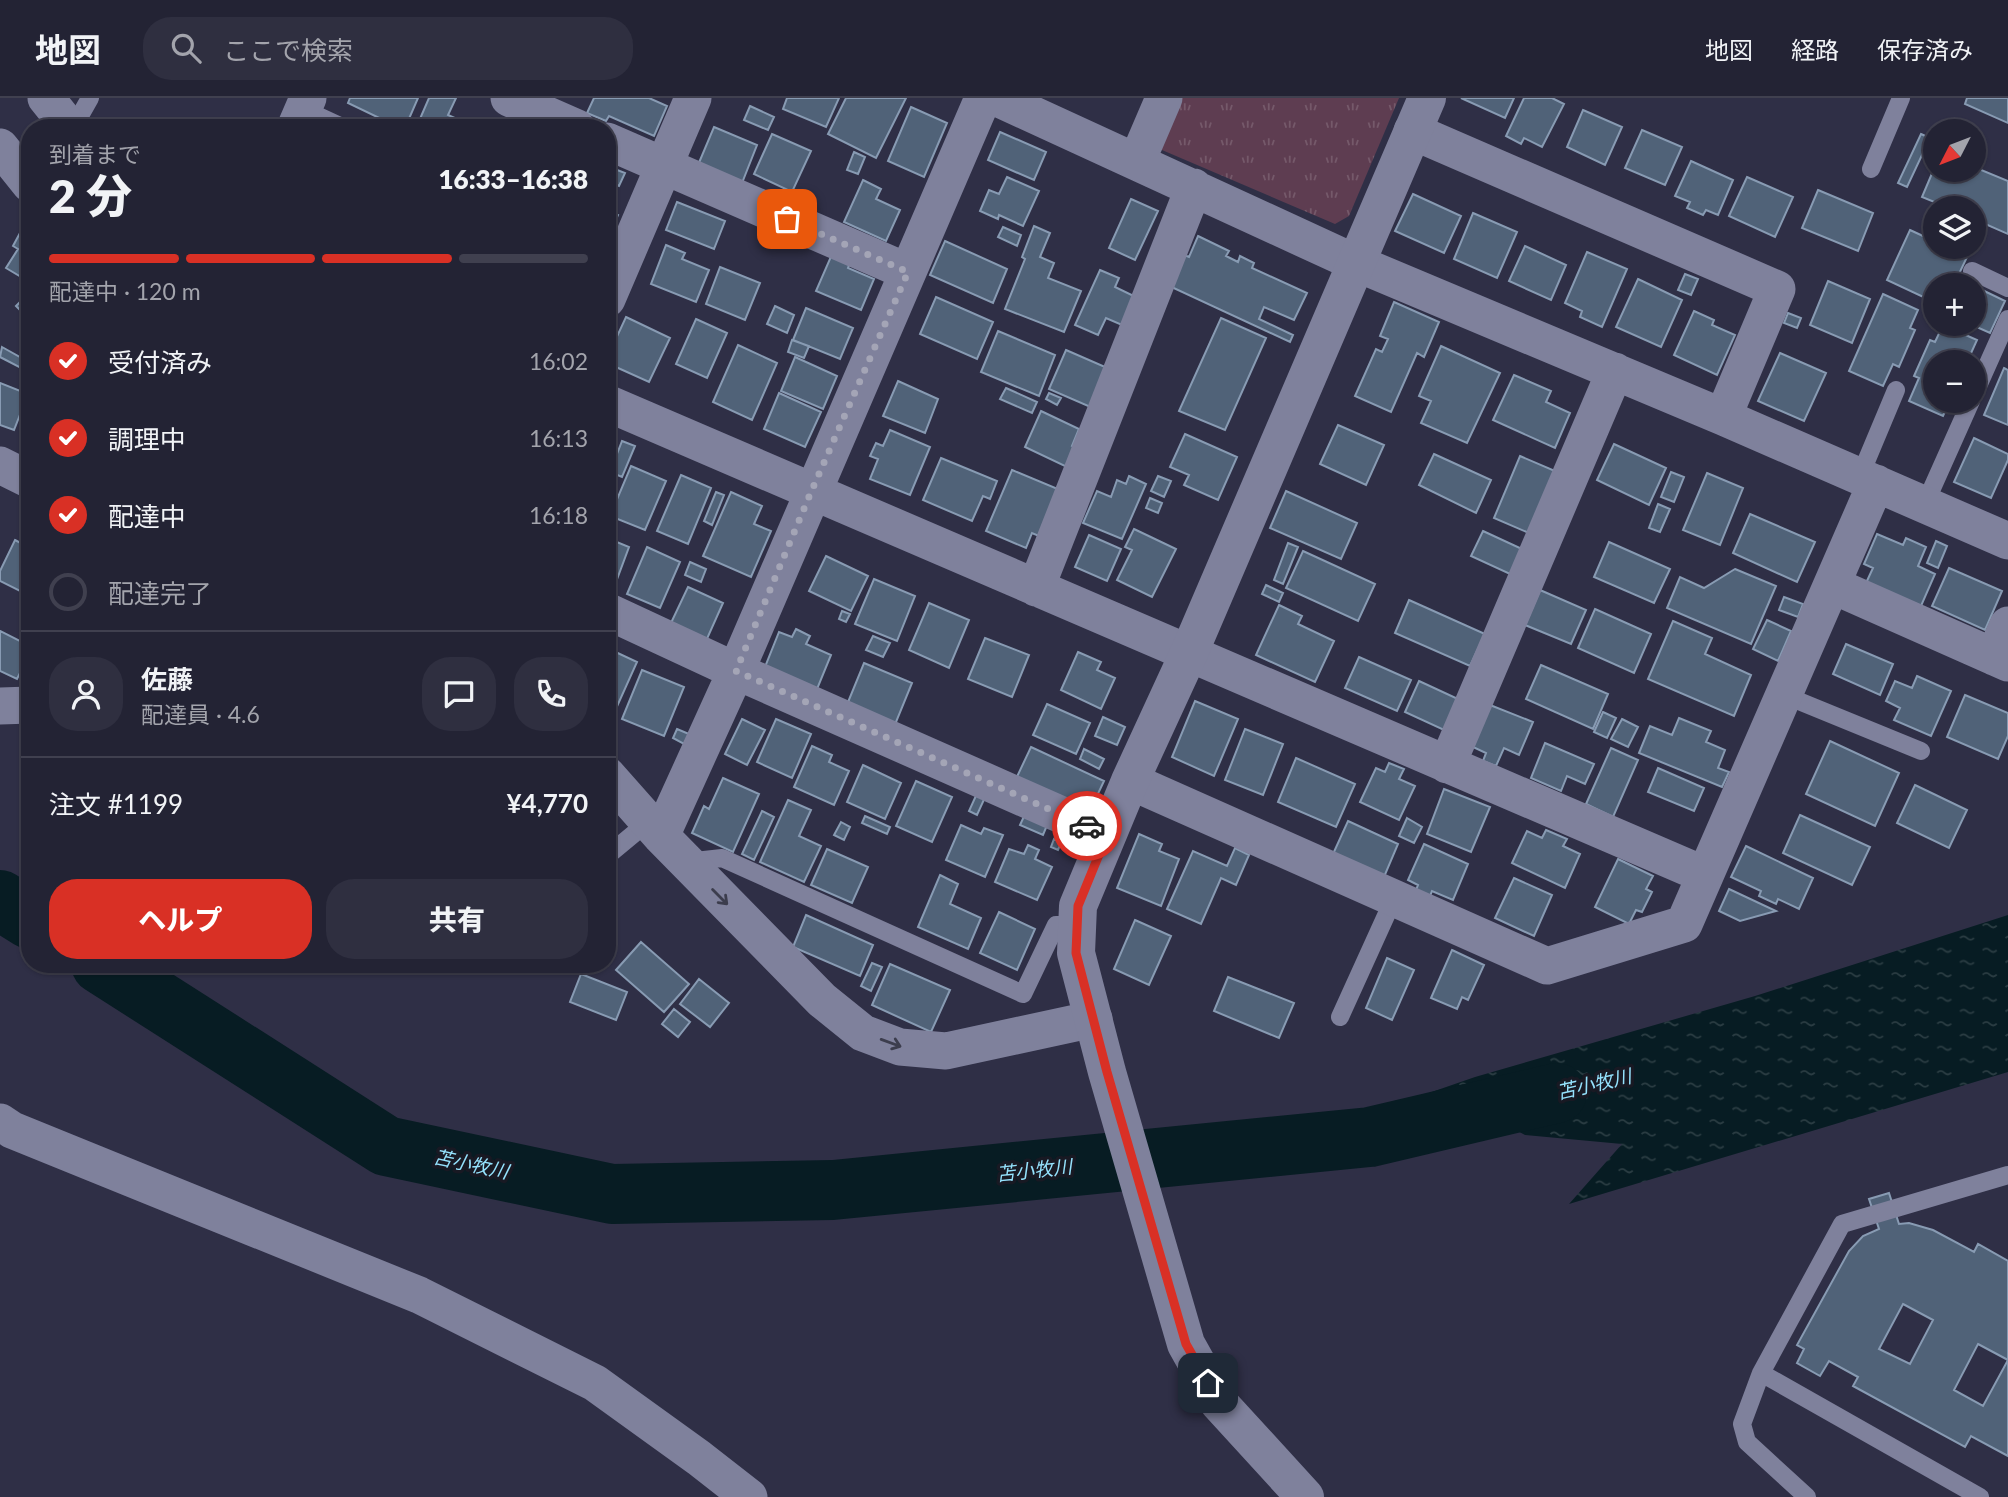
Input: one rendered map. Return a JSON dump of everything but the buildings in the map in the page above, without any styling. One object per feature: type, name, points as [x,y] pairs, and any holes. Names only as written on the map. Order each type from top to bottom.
[{"type":"street","points":[[46,98],[64,119]]},
{"type":"street","points":[[616,278],[692,98]]},
{"type":"street","points":[[654,829],[736,671],[983,98]]},
{"type":"street","points":[[997,98],[1356,262],[2008,541]]},
{"type":"street","points":[[1137,161],[1164,98]]},
{"type":"street","points":[[509,109],[545,119]]},
{"type":"street","points":[[1306,1497],[1219,1403],[1186,1344],[1107,1072],[1076,953],[1076,925],[1078,906],[1107,835],[1189,653],[1420,114],[1777,289],[1723,417]]},
{"type":"street","points":[[616,145],[908,272]]},
{"type":"street","points":[[0,147],[21,173]]},
{"type":"street","points":[[1036,587],[1194,187]]},
{"type":"street","points":[[1447,765],[1615,371]]},
{"type":"street","points":[[616,407],[1705,876]]},
{"type":"street","points":[[0,465],[21,476]]},
{"type":"street","points":[[1130,781],[1547,966],[1684,924],[1832,585],[1868,479]]},
{"type":"street","points":[[1832,585],[2003,648]]},
{"type":"street","points":[[616,615],[1107,835]]},
{"type":"street","points":[[0,706],[21,705]]},
{"type":"street","points":[[616,785],[654,829],[822,1000],[863,1033],[900,1047],[946,1051],[1094,1019]]},
{"type":"street","points":[[0,1122],[12,1130],[432,1302],[594,1383],[749,1497]]},
{"type":"lane","points":[[77,119],[90,98]]},
{"type":"lane","points":[[1871,169],[1901,98]]},
{"type":"lane","points":[[302,112],[320,119]]},
{"type":"lane","points":[[1972,271],[2008,288]]},
{"type":"lane","points":[[1986,368],[2008,319]]},
{"type":"lane","points":[[1868,479],[1896,390]]},
{"type":"lane","points":[[1925,504],[1966,413]]},
{"type":"lane","points":[[1784,695],[1921,751]]},
{"type":"lane","points":[[616,851],[654,829]]},
{"type":"lane","points":[[686,862],[722,858],[1023,994],[1056,925],[1076,925]]},
{"type":"lane","points":[[1340,1017],[1394,898]]},
{"type":"lane","points":[[1807,1497],[1747,1442],[1742,1424],[1761,1373],[1842,1224],[2008,1175]]},
{"type":"lane","points":[[1761,1373],[1980,1497]]},
{"type":"green space","points":[[1176,98],[1399,98],[1349,216],[1335,224],[1155,147]]},
{"type":"water","points":[[2008,915],[2008,1072],[1569,1204],[1622,1144],[1525,1135],[1482,1112],[1397,1104],[1475,1077],[1755,996]]},
{"type":"waterway","name":"苫小牧川","points":[[0,900],[21,913]]},
{"type":"waterway","name":"苫小牧川","points":[[115,973],[386,1146],[612,1194],[833,1190],[1370,1137],[1557,1093]]},
{"type":"way so far","points":[[787,219],[908,272],[736,671],[1087,826]]},
{"type":"route","points":[[1087,826],[1107,835],[1078,906],[1076,953],[1107,1072],[1186,1344],[1208,1383]]}]
